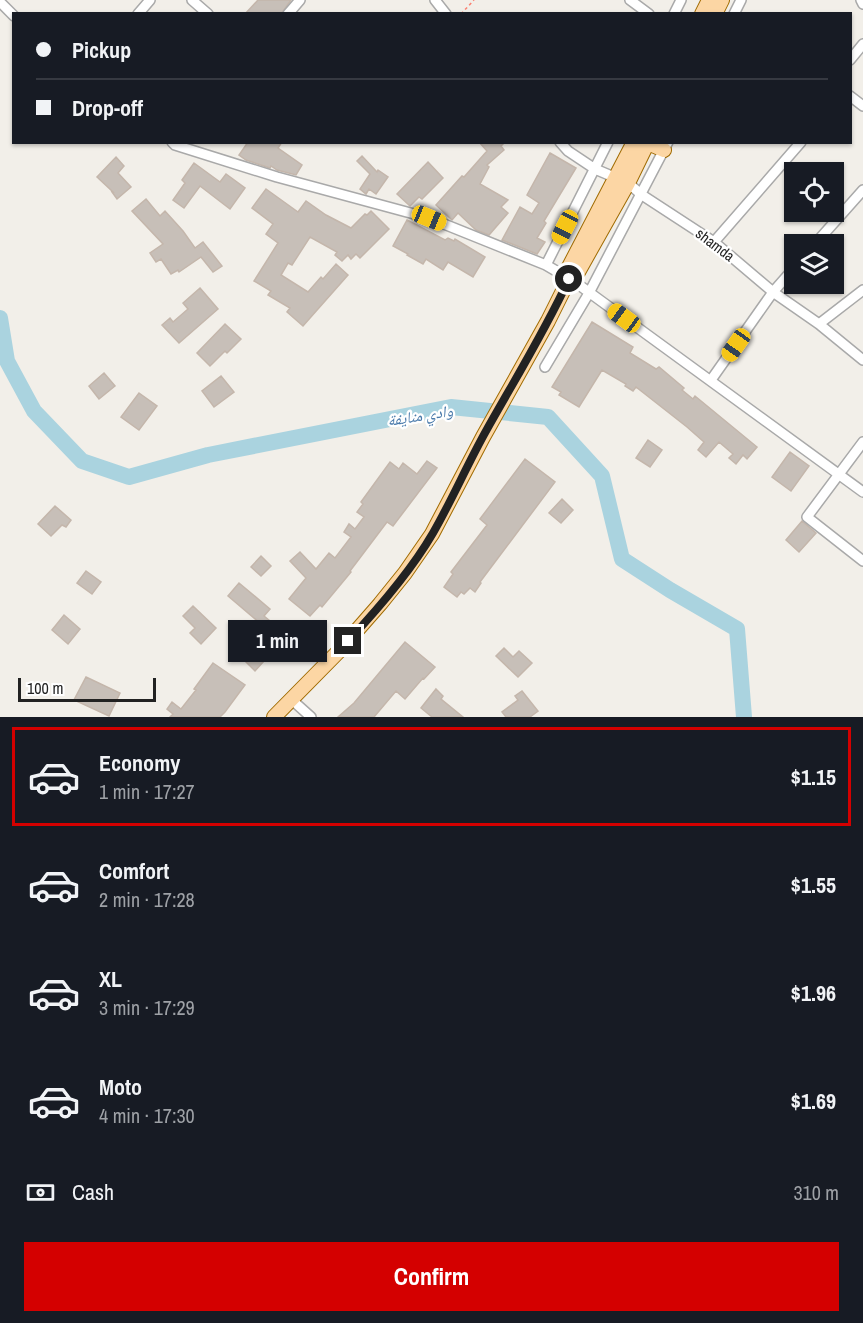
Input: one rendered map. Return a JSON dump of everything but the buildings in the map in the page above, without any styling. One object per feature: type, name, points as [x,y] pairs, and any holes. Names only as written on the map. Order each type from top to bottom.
[{"type":"main road","points":[[622,180],[633,144]]},
{"type":"main road","points":[[274,717],[358,630],[405,573],[432,534],[548,321],[569,279],[569,267],[622,180],[647,144]]},
{"type":"street","points":[[140,12],[150,0]]},
{"type":"street","points":[[192,0],[206,12]]},
{"type":"street","points":[[290,12],[300,0]]},
{"type":"street","points":[[435,0],[444,12]]},
{"type":"street","points":[[630,0],[646,12]]},
{"type":"street","points":[[861,0],[863,4]]},
{"type":"street","points":[[0,2],[12,14]]},
{"type":"street","points":[[852,58],[863,44]]},
{"type":"street","points":[[177,144],[277,177],[429,218],[546,265],[711,380],[863,492]]},
{"type":"street","name":"shamda","points":[[562,144],[568,151],[595,169],[622,180],[714,242],[773,292],[819,324],[863,360]]},
{"type":"street","points":[[546,265],[607,144]]},
{"type":"street","points":[[714,242],[799,144]]},
{"type":"street","points":[[546,367],[589,293],[666,146]]},
{"type":"street","points":[[824,234],[863,190]]},
{"type":"street","points":[[711,380],[784,280]]},
{"type":"street","points":[[819,324],[863,290]]},
{"type":"street","points":[[863,442],[807,517],[863,561]]},
{"type":"street","points":[[292,700],[311,717]]},
{"type":"path","points":[[463,12],[474,0]]},
{"type":"waterway","name":"وادي منايفة","points":[[0,318],[7,361],[34,411],[82,461],[129,477],[208,455],[451,407],[548,417],[602,476],[622,559],[737,629],[744,717]]},
{"type":"route","points":[[348,641],[405,573],[432,534],[569,279]]}]
